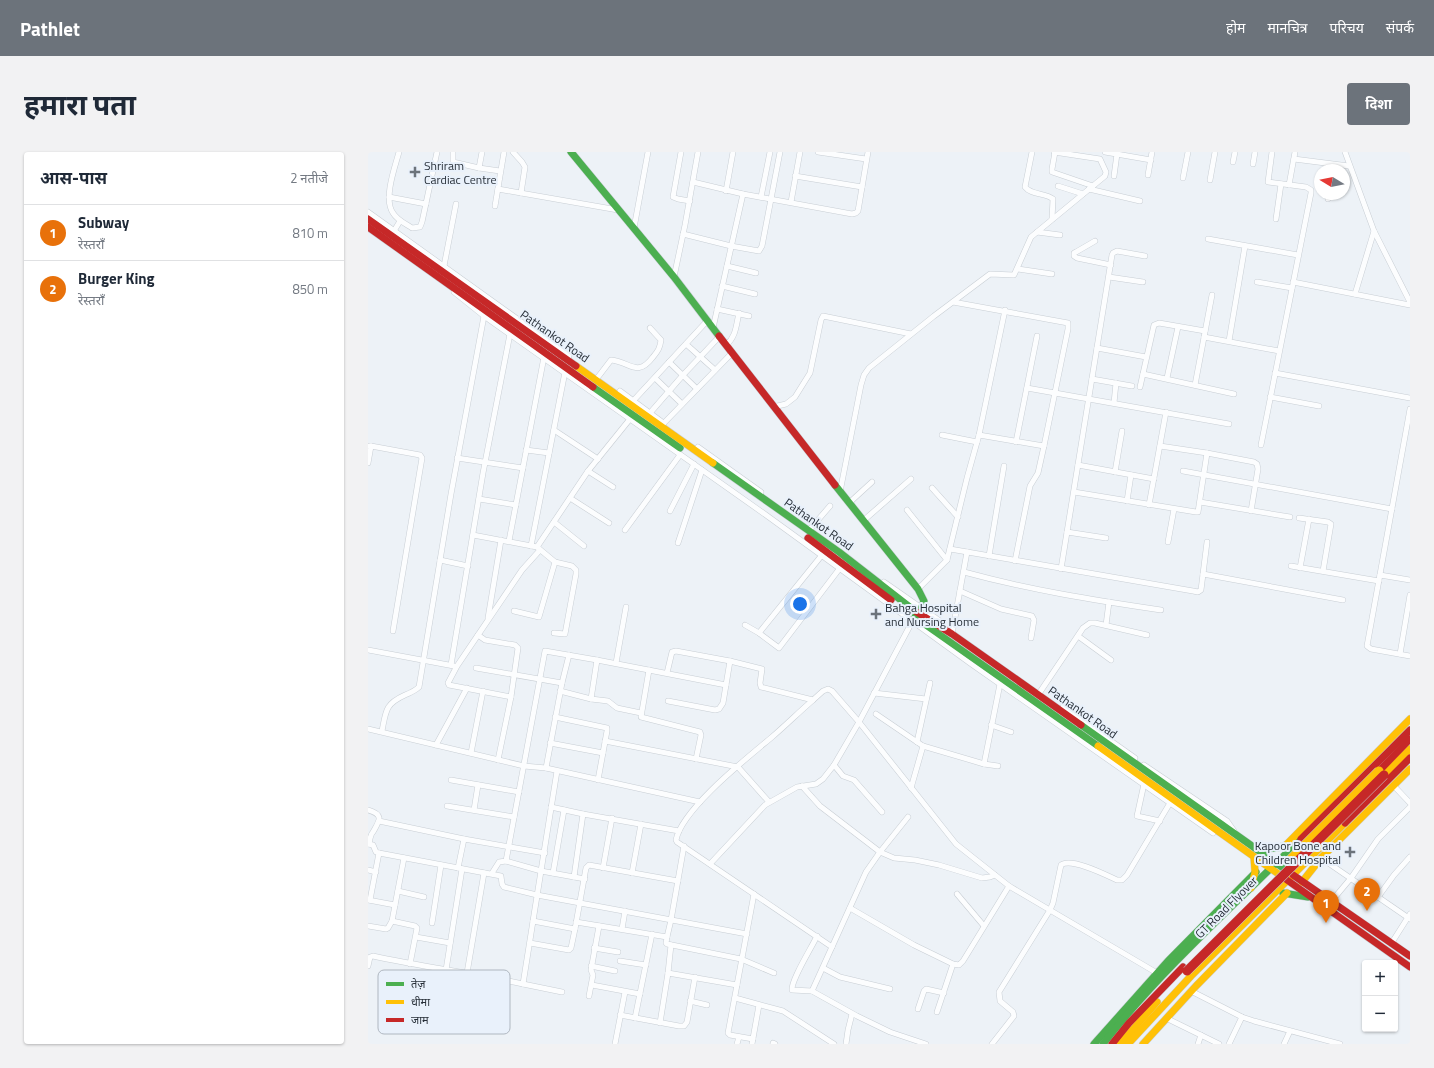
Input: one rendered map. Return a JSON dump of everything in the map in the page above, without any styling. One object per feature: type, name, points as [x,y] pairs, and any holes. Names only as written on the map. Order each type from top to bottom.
[{"type":"main road","points":[[575,154],[618,210],[674,277],[773,407],[918,589],[924,601],[917,615]]},
{"type":"main road","name":"Pathankot Road","points":[[368,219],[839,552],[917,615],[953,632],[1235,834],[1255,853]]},
{"type":"main road","points":[[368,227],[917,615],[1032,699],[1290,877],[1312,898]]},
{"type":"main road","points":[[1284,848],[1410,718]]},
{"type":"main road","points":[[1103,1044],[1132,1008],[1175,964],[1410,730]]},
{"type":"main road","name":"GT Road Flyover","points":[[1112,1044],[1129,1023],[1381,773],[1410,739]]},
{"type":"main road","name":"GT Road Flyover","points":[[1381,773],[1410,749]]},
{"type":"main road","points":[[1128,1044],[1191,976],[1410,758]]},
{"type":"main road","points":[[1302,882],[1321,858],[1410,769]]},
{"type":"main road","points":[[1255,853],[1265,850],[1284,848],[1302,839]]},
{"type":"main road","points":[[1251,889],[1256,872],[1255,853]]},
{"type":"main road","points":[[1094,1044],[1157,973],[1256,872]]},
{"type":"main road","points":[[1290,877],[1302,882],[1329,905],[1379,940],[1410,967]]},
{"type":"main road","points":[[1275,892],[1312,898],[1329,905]]},
{"type":"main road","points":[[1143,1044],[1191,991],[1287,893]]},
{"type":"main road","points":[[1379,940],[1391,944],[1410,956]]},
{"type":"main road","name":"GT Road Flyover","points":[[1120,1044],[1185,969]]},
{"type":"street","points":[[399,152],[390,190],[389,205],[393,213],[400,221],[412,228],[420,226],[422,222],[437,152]]},
{"type":"street","points":[[453,152],[453,162],[500,171]]},
{"type":"street","points":[[479,168],[482,152]]},
{"type":"street","points":[[496,206],[504,152]]},
{"type":"street","points":[[513,152],[525,167],[521,193]]},
{"type":"street","points":[[634,228],[648,152]]},
{"type":"street","points":[[681,152],[673,195],[675,198],[690,202]]},
{"type":"street","points":[[674,277],[690,202],[698,152]]},
{"type":"street","points":[[726,191],[733,152]]},
{"type":"street","points":[[683,234],[757,251],[761,249],[780,154],[770,152],[761,197]]},
{"type":"street","points":[[791,202],[800,152]]},
{"type":"street","points":[[818,152],[866,159]]},
{"type":"street","points":[[693,182],[726,191],[791,202],[848,214],[856,213],[859,206],[868,152]]},
{"type":"street","points":[[1032,152],[1025,187],[1028,190],[1050,196],[1053,199],[1052,219]]},
{"type":"street","points":[[1100,159],[1054,152],[1052,172],[1091,187],[1140,201]]},
{"type":"street","points":[[840,492],[860,386],[864,375],[869,368],[990,274],[1014,275],[1018,269],[1029,240],[1052,219],[1104,178],[1106,175],[1100,159],[1101,152]]},
{"type":"street","points":[[1105,152],[1150,160]]},
{"type":"street","points":[[1148,176],[1152,152]]},
{"type":"street","points":[[1183,178],[1188,152]]},
{"type":"street","points":[[1210,180],[1215,152]]},
{"type":"street","points":[[1233,162],[1235,152]]},
{"type":"street","points":[[1253,164],[1254,152]]},
{"type":"street","points":[[1261,445],[1311,195],[1311,190],[1306,187],[1270,182],[1268,180],[1272,152]]},
{"type":"street","points":[[1289,185],[1295,152]]},
{"type":"street","points":[[1345,152],[1348,164]]},
{"type":"street","points":[[1114,176],[1117,154]]},
{"type":"street","points":[[1294,159],[1333,164]]},
{"type":"street","points":[[1350,169],[1374,231],[1410,302]]},
{"type":"street","points":[[795,176],[862,187]]},
{"type":"street","points":[[1276,219],[1281,184]]},
{"type":"street","points":[[1058,186],[1083,194]]},
{"type":"street","points":[[498,189],[618,210]]},
{"type":"street","points":[[633,401],[686,344],[710,325],[717,309],[744,194]]},
{"type":"street","points":[[390,197],[426,204]]},
{"type":"street","points":[[444,266],[456,204]]},
{"type":"street","points":[[368,212],[598,377],[724,465],[810,528],[1000,684],[1237,849],[1255,853]]},
{"type":"street","points":[[394,231],[400,221]]},
{"type":"street","points":[[1355,294],[1374,231]]},
{"type":"street","points":[[1037,232],[1060,236]]},
{"type":"street","points":[[1208,240],[1298,254]]},
{"type":"street","points":[[1095,241],[1074,253],[1074,256],[1077,258],[1111,265]]},
{"type":"street","points":[[1229,341],[1245,246]]},
{"type":"street","points":[[1061,568],[1114,252],[1145,256]]},
{"type":"street","points":[[727,266],[756,273]]},
{"type":"street","points":[[1018,269],[1052,274]]},
{"type":"street","points":[[435,274],[460,298],[484,316],[544,357],[680,455],[840,568],[917,615]]},
{"type":"street","points":[[1109,277],[1143,282]]},
{"type":"street","points":[[1257,282],[1292,288]]},
{"type":"street","points":[[1293,282],[1410,305]]},
{"type":"street","points":[[722,286],[755,294]]},
{"type":"street","points":[[1195,385],[1212,295]]},
{"type":"street","points":[[953,302],[1005,310],[1068,323],[1038,473],[1030,486],[1015,561]]},
{"type":"street","points":[[717,309],[749,316]]},
{"type":"street","points":[[918,589],[947,560],[979,435],[1005,310]]},
{"type":"street","points":[[726,345],[734,334],[739,313]]},
{"type":"street","points":[[382,731],[388,706],[419,687],[440,560],[484,316]]},
{"type":"street","points":[[773,407],[786,404],[795,397],[810,373],[823,316],[911,334]]},
{"type":"street","points":[[1140,387],[1152,330],[1154,325],[1159,323],[1229,341],[1279,351]]},
{"type":"street","points":[[1167,378],[1178,327]]},
{"type":"street","points":[[598,377],[611,360],[636,368],[642,368],[648,364],[660,348],[661,340],[650,328]]},
{"type":"street","points":[[510,334],[485,462],[454,666],[448,684],[511,697]]},
{"type":"street","points":[[1016,442],[1037,336]]},
{"type":"street","points":[[650,413],[682,375],[719,337]]},
{"type":"street","points":[[686,344],[715,370]]},
{"type":"street","points":[[1097,348],[1146,357]]},
{"type":"street","points":[[664,423],[732,353]]},
{"type":"street","points":[[509,541],[544,357]]},
{"type":"street","points":[[669,362],[697,389]]},
{"type":"street","points":[[536,548],[549,454],[565,372]]},
{"type":"street","points":[[1275,373],[1410,398]]},
{"type":"street","points":[[1143,374],[1167,378],[1234,394]]},
{"type":"street","points":[[654,378],[682,404]]},
{"type":"street","points":[[1092,379],[1132,386]]},
{"type":"street","points":[[1114,403],[1116,383]]},
{"type":"street","points":[[1027,388],[1229,424]]},
{"type":"street","points":[[1270,397],[1319,406]]},
{"type":"street","points":[[1410,409],[1367,646],[1371,650],[1410,656]]},
{"type":"street","points":[[1150,505],[1166,412]]},
{"type":"street","points":[[454,666],[478,635],[588,470],[630,419]]},
{"type":"street","points":[[554,430],[598,459]]},
{"type":"street","points":[[1115,472],[1122,431]]},
{"type":"street","points":[[942,435],[977,442]]},
{"type":"street","points":[[979,435],[1044,446]]},
{"type":"street","points":[[368,462],[370,446],[420,455],[422,458],[393,631]]},
{"type":"street","points":[[1160,446],[1254,462],[1258,469],[1251,511]]},
{"type":"street","points":[[526,450],[549,454]]},
{"type":"street","points":[[1074,492],[1198,512],[1207,453]]},
{"type":"street","points":[[625,530],[680,455]]},
{"type":"street","points":[[458,458],[523,468]]},
{"type":"street","points":[[670,511],[694,464]]},
{"type":"street","points":[[1078,465],[1154,479]]},
{"type":"street","points":[[989,556],[1004,466]]},
{"type":"street","points":[[588,470],[613,487]]},
{"type":"street","points":[[678,543],[702,470]]},
{"type":"street","points":[[1183,471],[1392,509]]},
{"type":"street","points":[[1127,501],[1131,475]]},
{"type":"street","points":[[863,521],[911,479]]},
{"type":"street","points":[[849,503],[872,482]]},
{"type":"street","points":[[932,488],[958,517]]},
{"type":"street","points":[[570,498],[609,523]]},
{"type":"street","points":[[479,499],[516,506]]},
{"type":"street","points":[[1200,502],[1290,517]]},
{"type":"street","points":[[810,528],[830,506]]},
{"type":"street","points":[[1168,542],[1174,509]]},
{"type":"street","points":[[907,510],[947,560]]},
{"type":"street","points":[[1299,518],[1328,522],[1331,524],[1323,571]]},
{"type":"street","points":[[1300,568],[1309,519]]},
{"type":"street","points":[[554,522],[584,546]]},
{"type":"street","points":[[1067,532],[1106,538]]},
{"type":"street","points":[[473,535],[509,541],[536,548],[554,562],[572,566],[576,570],[565,634],[554,633]]},
{"type":"street","points":[[487,621],[501,540]]},
{"type":"street","points":[[950,549],[1196,592],[1201,590],[1207,542]]},
{"type":"street","points":[[967,552],[953,632],[1227,821],[1235,834]]},
{"type":"street","points":[[759,633],[822,555]]},
{"type":"street","points":[[440,560],[468,566]]},
{"type":"street","points":[[514,611],[539,617],[554,562]]},
{"type":"street","points":[[1291,566],[1379,578],[1410,580]]},
{"type":"street","points":[[745,625],[759,633],[779,648],[840,568]]},
{"type":"street","points":[[964,572],[1030,589],[1161,610]]},
{"type":"street","points":[[1203,574],[1344,600]]},
{"type":"street","points":[[960,591],[1000,609],[1032,616],[1034,620],[1031,638]]},
{"type":"street","points":[[1400,654],[1410,595]]},
{"type":"street","points":[[1106,626],[1109,602]]},
{"type":"street","points":[[616,663],[626,607]]},
{"type":"street","points":[[710,864],[759,810],[769,802],[802,786],[816,784],[824,778],[834,765],[859,722],[917,615]]},
{"type":"street","points":[[1040,692],[1083,628],[1090,623],[1148,635]]},
{"type":"street","points":[[478,635],[485,640],[517,646],[518,650],[511,697],[498,760]]},
{"type":"street","points":[[1078,636],[1111,660]]},
{"type":"street","points":[[368,650],[454,666]]},
{"type":"street","points":[[666,673],[671,655],[674,651],[730,661],[762,669],[760,683],[761,687],[813,700]]},
{"type":"street","points":[[506,861],[545,652],[616,663],[726,685]]},
{"type":"street","points":[[546,768],[560,691],[569,655]]},
{"type":"street","points":[[591,699],[597,660]]},
{"type":"street","points":[[668,701],[717,710],[723,703],[730,661]]},
{"type":"street","points":[[476,668],[562,683]]},
{"type":"street","points":[[649,670],[641,713],[642,717],[700,732],[701,735],[696,759]]},
{"type":"street","points":[[918,742],[930,683]]},
{"type":"street","points":[[984,764],[1000,684]]},
{"type":"street","points":[[436,745],[467,688]]},
{"type":"street","points":[[832,947],[818,936],[677,842],[682,825],[700,802],[826,690],[830,690],[859,722],[956,844],[1009,886],[1157,973]]},
{"type":"street","points":[[471,753],[482,691]]},
{"type":"street","points":[[560,691],[591,699],[608,701],[617,708],[641,713]]},
{"type":"street","points":[[874,693],[926,700]]},
{"type":"street","points":[[876,714],[924,746],[984,764],[998,766]]},
{"type":"street","points":[[555,718],[604,726],[606,728],[607,731],[598,780]]},
{"type":"street","points":[[991,725],[1011,732]]},
{"type":"street","points":[[368,728],[524,766],[546,768],[700,802]]},
{"type":"street","points":[[605,741],[738,767],[769,802]]},
{"type":"street","points":[[550,743],[603,753]]},
{"type":"street","points":[[911,788],[924,746]]},
{"type":"street","points":[[834,765],[843,776],[854,780],[882,812]]},
{"type":"street","points":[[523,984],[557,771]]},
{"type":"street","points":[[451,780],[519,792]]},
{"type":"street","points":[[1144,784],[1137,816],[1160,821]]},
{"type":"street","points":[[474,810],[478,785]]},
{"type":"street","points":[[1393,785],[1410,803]]},
{"type":"street","points":[[802,786],[820,806],[880,852],[894,858],[933,863],[982,878],[995,875]]},
{"type":"street","points":[[992,1044],[1012,1019],[1014,1014],[1000,1001],[999,992],[1050,910],[1053,903],[1060,865],[1065,863],[1076,865],[1094,870],[1117,880],[1124,879],[1170,803]]},
{"type":"street","points":[[447,806],[514,817]]},
{"type":"street","points":[[552,807],[679,831]]},
{"type":"street","points":[[1329,905],[1351,878],[1378,839],[1410,808]]},
{"type":"street","points":[[368,810],[376,813],[379,817],[379,821],[372,832],[369,844],[373,845],[376,852],[379,853],[460,869],[492,873],[502,876],[502,884],[504,886],[537,895],[747,934]]},
{"type":"street","points":[[553,873],[564,810]]},
{"type":"street","points":[[574,877],[583,814]]},
{"type":"street","points":[[812,991],[866,872],[908,817]]},
{"type":"street","points":[[602,868],[612,818]]},
{"type":"street","points":[[379,821],[545,853]]},
{"type":"street","points":[[632,873],[641,824]]},
{"type":"street","points":[[368,966],[370,957],[372,956],[446,970],[464,838]]},
{"type":"street","points":[[684,846],[666,943],[741,959],[774,973]]},
{"type":"street","points":[[379,853],[369,900],[395,905]]},
{"type":"street","points":[[1378,897],[1394,875],[1410,857]]},
{"type":"street","points":[[368,926],[386,929],[392,921],[404,858]]},
{"type":"street","points":[[1321,858],[1409,917],[1391,944]]},
{"type":"street","points":[[492,873],[499,862],[506,861],[541,871],[585,879]]},
{"type":"street","points":[[432,923],[442,865]]},
{"type":"street","points":[[530,943],[569,950],[575,929],[586,868],[589,865],[678,881]]},
{"type":"street","points":[[368,870],[376,872]]},
{"type":"street","points":[[468,970],[484,873]]},
{"type":"street","points":[[850,908],[914,945],[953,964],[959,965],[1009,886]]},
{"type":"street","points":[[398,891],[424,897]]},
{"type":"street","points":[[754,894],[728,1033],[752,1042],[759,1005]]},
{"type":"street","points":[[957,894],[984,926]]},
{"type":"street","points":[[622,929],[625,911]]},
{"type":"street","points":[[392,921],[416,926],[416,937],[410,964]]},
{"type":"street","points":[[533,921],[575,929]]},
{"type":"street","points":[[576,922],[667,937]]},
{"type":"street","points":[[589,996],[592,985],[593,975],[591,971],[594,948],[599,926]]},
{"type":"street","points":[[635,1018],[652,934]]},
{"type":"street","points":[[818,936],[794,980],[792,990],[812,991],[852,1014],[890,1032],[926,1044]]},
{"type":"street","points":[[416,937],[450,943]]},
{"type":"street","points":[[660,1023],[668,973],[670,945]]},
{"type":"street","points":[[594,948],[618,952]]},
{"type":"street","points":[[620,961],[646,965]]},
{"type":"street","points":[[937,1012],[953,964]]},
{"type":"street","points":[[592,966],[615,971]]},
{"type":"street","points":[[822,968],[840,977],[890,989]]},
{"type":"street","points":[[668,973],[737,985]]},
{"type":"street","points":[[620,1015],[684,1026],[687,1022],[695,977]]},
{"type":"street","points":[[510,981],[562,992]]},
{"type":"street","points":[[592,985],[640,994]]},
{"type":"street","points":[[918,1009],[926,988],[944,993]]},
{"type":"street","points":[[1191,991],[1242,1017],[1340,1044]]},
{"type":"street","points":[[615,1044],[625,992]]},
{"type":"street","points":[[735,998],[783,1011],[834,1044]]},
{"type":"street","points":[[690,1001],[707,1004]]},
{"type":"street","points":[[846,1044],[852,1014]]},
{"type":"street","points":[[1229,1044],[1242,1017]]},
{"type":"street","points":[[1166,1018],[1219,1044]]},
{"type":"street","points":[[1284,1044],[1290,1031]]},
{"type":"street","points":[[1198,1044],[1201,1035]]},
{"type":"street","points":[[736,1044],[739,1037]]},
{"type":"traffic: fast","points":[[571,152],[674,277],[719,336]]},
{"type":"traffic: fast","points":[[593,387],[680,448]]},
{"type":"traffic: fast","points":[[713,463],[839,552],[915,611]]},
{"type":"traffic: fast","points":[[835,485],[918,589],[924,601],[921,609],[915,617]]},
{"type":"traffic: fast","points":[[913,616],[1098,746]]},
{"type":"traffic: fast","points":[[1081,725],[1293,875]]},
{"type":"traffic: fast","points":[[1103,1044],[1125,1017],[1173,964],[1301,839]]},
{"type":"traffic: fast","points":[[1258,849],[1277,848],[1295,842]]},
{"type":"traffic: fast","points":[[1094,1044],[1168,961],[1256,872]]},
{"type":"traffic: fast","points":[[1283,893],[1308,897]]},
{"type":"traffic: slow","points":[[576,366],[713,463]]},
{"type":"traffic: slow","points":[[1287,844],[1410,719]]},
{"type":"traffic: slow","points":[[1098,746],[1287,880]]},
{"type":"traffic: slow","points":[[1384,775],[1410,749]]},
{"type":"traffic: slow","points":[[1302,882],[1321,858],[1410,769]]},
{"type":"traffic: slow","points":[[1290,860],[1379,771]]},
{"type":"traffic: slow","points":[[1128,1044],[1191,976],[1345,823]]},
{"type":"traffic: slow","points":[[1251,888],[1255,872],[1254,857]]},
{"type":"traffic: slow","points":[[1143,1044],[1196,986],[1287,893]]},
{"type":"traffic: slow","points":[[1120,1044],[1157,1002]]},
{"type":"traffic: jam","points":[[368,219],[576,366]]},
{"type":"traffic: jam","points":[[368,227],[593,387]]},
{"type":"traffic: jam","points":[[719,336],[835,485]]},
{"type":"traffic: jam","points":[[808,538],[891,600]]},
{"type":"traffic: jam","points":[[915,611],[952,634],[1081,725]]},
{"type":"traffic: jam","points":[[1301,839],[1410,730]]},
{"type":"traffic: jam","points":[[1379,771],[1410,739]]},
{"type":"traffic: jam","points":[[1345,823],[1410,758]]},
{"type":"traffic: jam","points":[[1187,971],[1384,775]]},
{"type":"traffic: jam","points":[[1293,875],[1410,956]]},
{"type":"traffic: jam","points":[[1287,880],[1410,967]]},
{"type":"traffic: jam","points":[[1112,1044],[1129,1023],[1183,967]]},
{"type":"place","name":"Shriram Cardiac Centre","points":[[415,172]]},
{"type":"place","name":"Bahga Hospital and Nursing Home","points":[[876,614]]},
{"type":"place","name":"Kapoor Bone and Children Hospital","points":[[1350,852]]},
{"type":"place","name":"Burger King","points":[[1367,911]]},
{"type":"place","name":"Subway","points":[[1326,923]]}]
